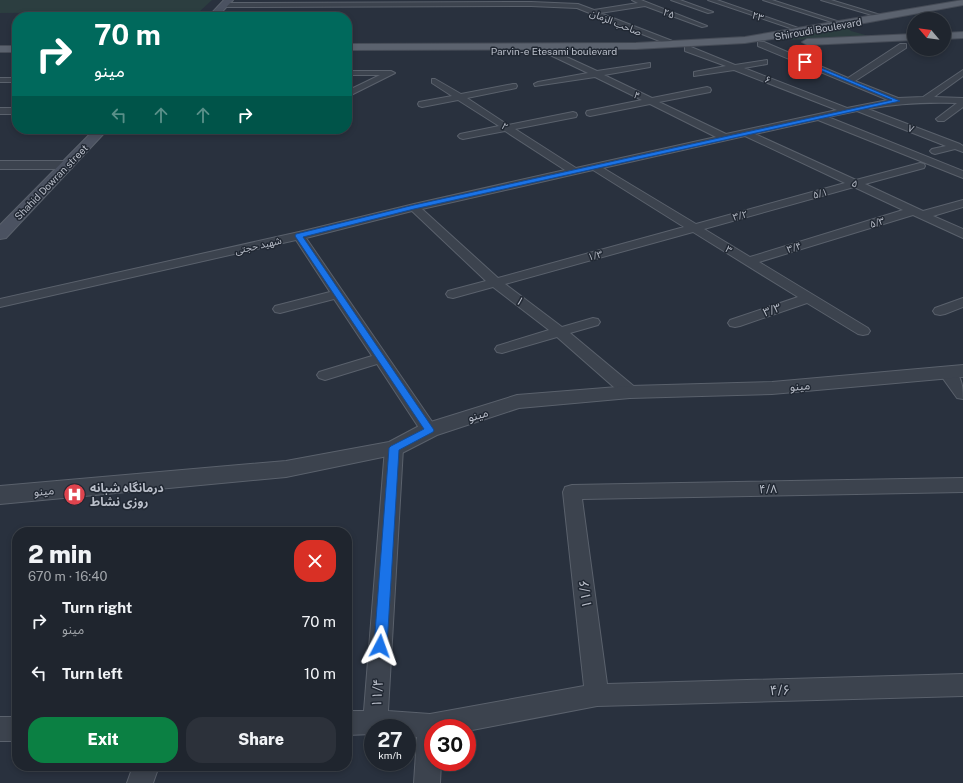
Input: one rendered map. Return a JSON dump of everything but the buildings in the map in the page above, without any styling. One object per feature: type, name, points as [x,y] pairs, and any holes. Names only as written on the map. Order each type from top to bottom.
[{"type":"main road","name":"Shiroudi Boulevard","points":[[672,44],[745,40],[804,32],[963,2]]},
{"type":"main road","points":[[217,12],[226,3]]},
{"type":"main road","points":[[865,21],[858,25],[859,28],[868,32],[907,36]]},
{"type":"main road","points":[[951,36],[963,35]]},
{"type":"main road","name":"Shiroudi Boulevard","points":[[761,44],[907,37]]},
{"type":"main road","points":[[0,43],[12,43]]},
{"type":"main road","name":"Parvin-e Etesami boulevard","points":[[352,52],[672,44]]},
{"type":"main road","name":"Parvin-e Etesami boulevard","points":[[352,46],[490,49],[549,52],[688,49],[761,44]]},
{"type":"main road","points":[[0,49],[12,49]]},
{"type":"main road","name":"Shahid Dowran street","points":[[3,229],[97,134]]},
{"type":"street","name":"۲۵","points":[[635,0],[704,26]]},
{"type":"street","points":[[674,0],[710,12]]},
{"type":"street","name":"۲۳","points":[[711,0],[804,32]]},
{"type":"street","points":[[766,0],[843,24]]},
{"type":"street","points":[[824,0],[884,17]]},
{"type":"street","name":"صاحب الزمان","points":[[226,3],[508,6],[533,2],[578,6],[672,44]]},
{"type":"street","points":[[578,6],[592,4]]},
{"type":"street","points":[[592,12],[646,4]]},
{"type":"street","points":[[857,4],[899,14]]},
{"type":"street","points":[[761,44],[897,101]]},
{"type":"street","points":[[849,81],[903,46]]},
{"type":"street","name":"۶","points":[[688,49],[853,109]]},
{"type":"street","name":"۴","points":[[549,52],[726,138]]},
{"type":"street","points":[[697,74],[764,62]]},
{"type":"street","points":[[538,84],[647,65]]},
{"type":"street","points":[[352,73],[391,72],[352,92]]},
{"type":"street","points":[[925,99],[963,72]]},
{"type":"street","points":[[0,80],[12,80]]},
{"type":"street","name":"۲","points":[[435,81],[574,172]]},
{"type":"street","points":[[422,104],[514,86]]},
{"type":"street","points":[[590,113],[707,90]]},
{"type":"street","name":"شهید حجتی","points":[[0,303],[299,236],[414,207],[596,168],[853,109],[897,101],[925,99],[963,102]]},
{"type":"street","points":[[941,119],[963,102]]},
{"type":"street","name":"۷","points":[[853,109],[960,147]]},
{"type":"street","points":[[0,111],[12,111]]},
{"type":"street","points":[[463,136],[573,115]]},
{"type":"street","points":[[819,117],[963,176]]},
{"type":"street","points":[[909,128],[924,125]]},
{"type":"street","name":"۵","points":[[746,133],[963,234]]},
{"type":"street","points":[[935,151],[960,147]]},
{"type":"street","points":[[0,165],[67,165]]},
{"type":"street","name":"۵/۱","points":[[786,203],[920,166]]},
{"type":"street","name":"۳","points":[[596,168],[863,331]]},
{"type":"street","name":"۳/۲","points":[[694,228],[786,203]]},
{"type":"street","name":"۵/۳","points":[[840,233],[963,203]]},
{"type":"street","name":"۱","points":[[414,207],[496,282],[560,332],[630,392]]},
{"type":"street","name":"۱/۳","points":[[453,294],[694,228]]},
{"type":"street","name":"۳/۴","points":[[748,261],[840,233]]},
{"type":"street","points":[[299,236],[429,430]]},
{"type":"street","points":[[280,309],[338,294]]},
{"type":"street","name":"۳/۳","points":[[735,322],[808,298]]},
{"type":"street","points":[[940,311],[963,302]]},
{"type":"street","points":[[502,349],[593,322]]},
{"type":"street","points":[[325,375],[382,358]]},
{"type":"street","points":[[955,372],[963,394]]},
{"type":"street","name":"مینو","points":[[0,495],[286,469],[394,448],[429,430],[517,402],[630,392],[772,388],[955,372]]},
{"type":"street","name":"۱۱/۴","points":[[375,719],[394,448]]},
{"type":"street","name":"۴/۸","points":[[572,492],[963,485]]},
{"type":"street","name":"۱۱/۶","points":[[572,492],[597,695]]},
{"type":"street","name":"۴/۶","points":[[468,719],[597,695],[963,685]]},
{"type":"street","name":"۴/۶","points":[[352,723],[364,722]]},
{"type":"street","points":[[0,729],[12,729]]},
{"type":"street","points":[[140,783],[144,771]]},
{"type":"street","points":[[427,783],[428,771]]},
{"type":"shaded area","points":[[0,0],[212,0],[199,12],[0,13]]},
{"type":"shaded area","points":[[846,26],[851,31],[876,38],[780,40]]},
{"type":"place","name":"درمانگاه شبانه روزی نشاط","points":[[75,495]]},
{"type":"route","points":[[380,646],[394,448],[429,430],[299,236],[414,207],[596,168],[858,108],[897,101],[805,62]]}]
